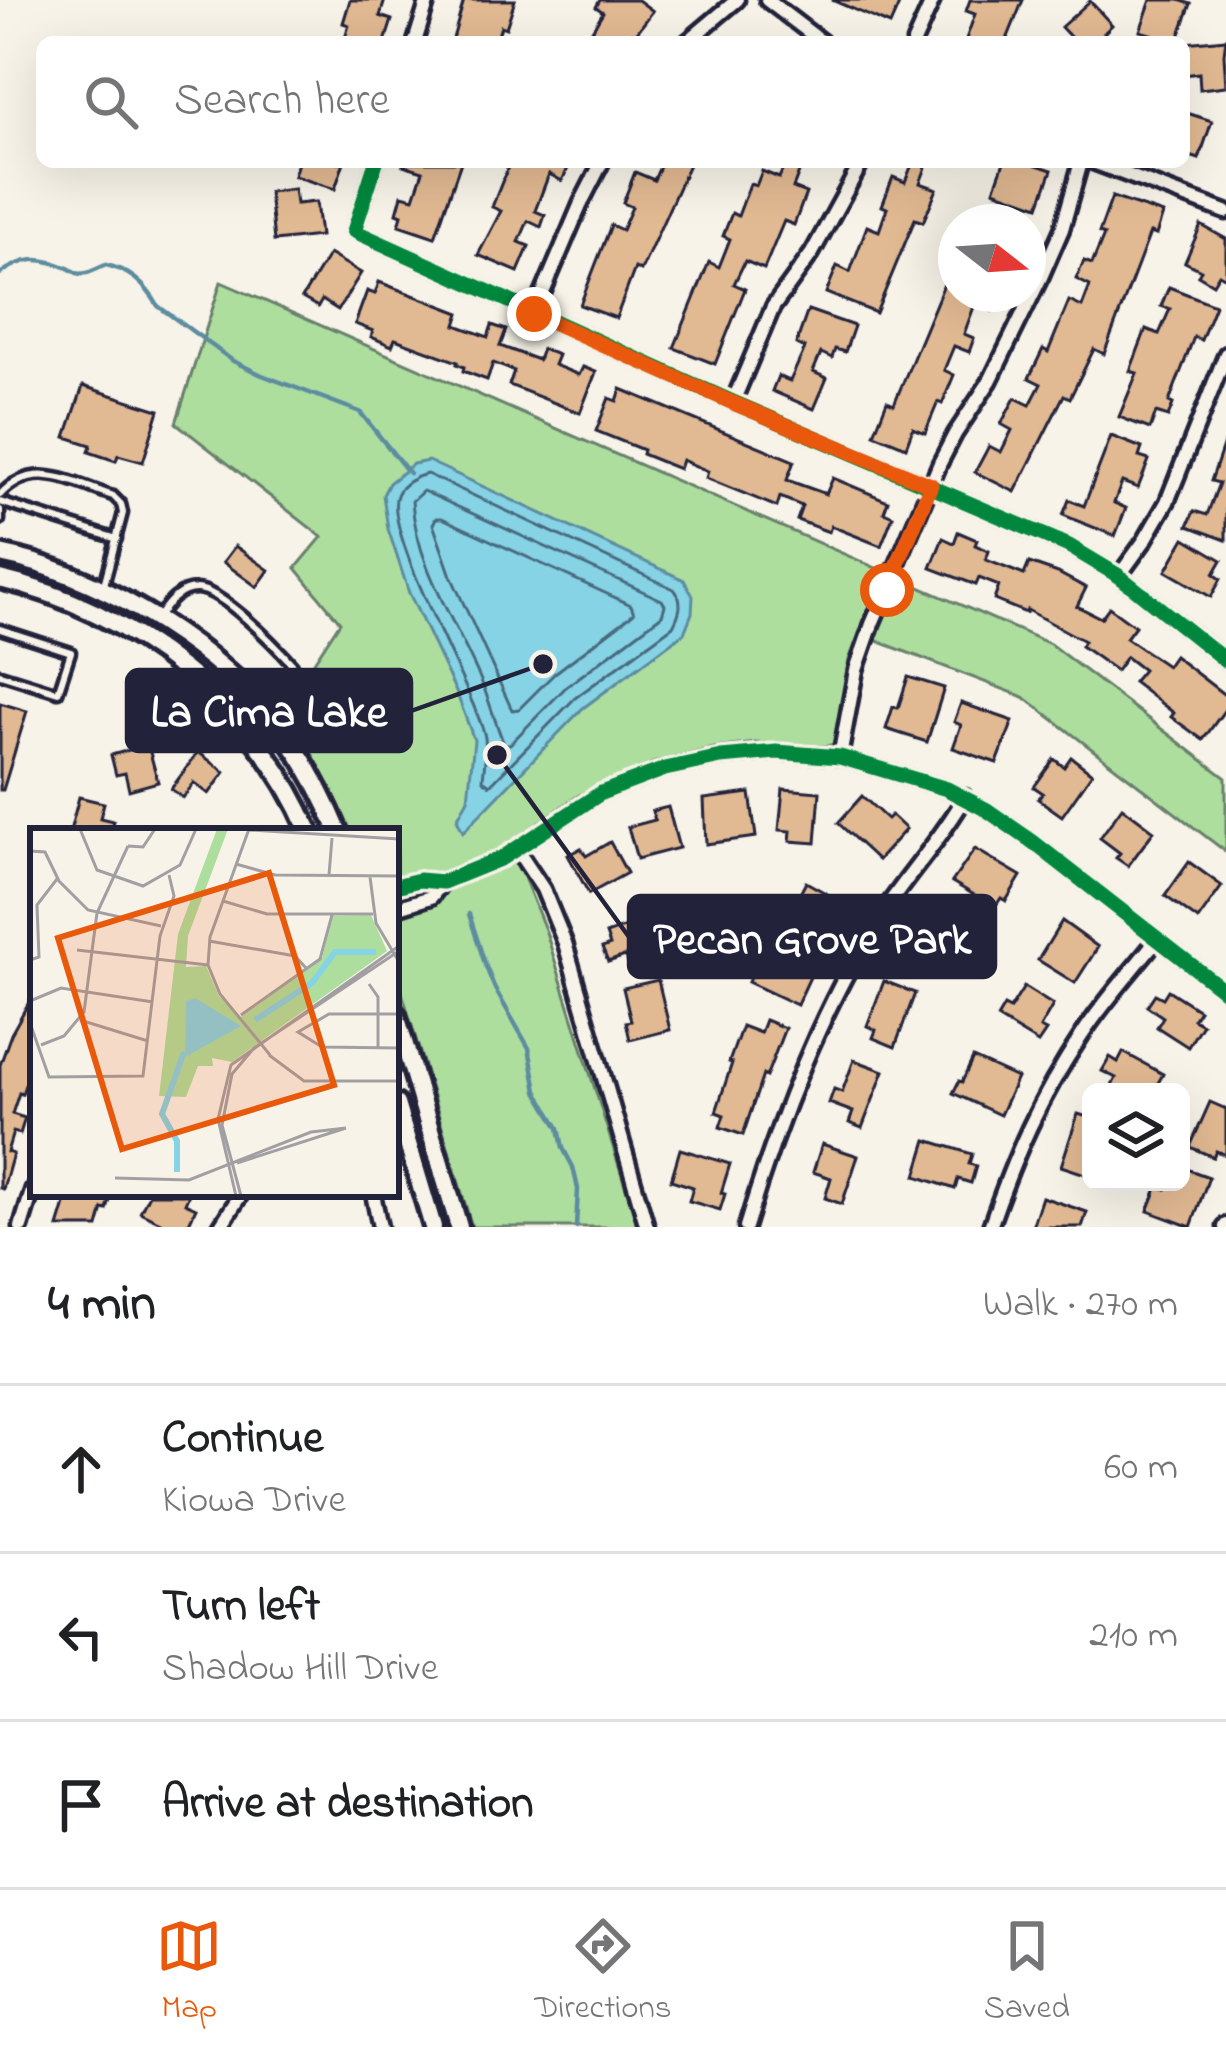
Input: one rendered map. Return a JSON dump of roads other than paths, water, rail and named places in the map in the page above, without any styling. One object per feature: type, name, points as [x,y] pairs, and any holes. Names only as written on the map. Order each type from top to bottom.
[{"type":"street","points":[[417,36],[428,0]]},
{"type":"street","points":[[694,36],[737,0]]},
{"type":"street","points":[[767,0],[814,36]]},
{"type":"street","points":[[917,36],[933,0]]},
{"type":"street","points":[[374,168],[354,231],[733,403],[1069,546],[1119,576],[1226,661]]},
{"type":"street","points":[[534,314],[599,168]]},
{"type":"street","points":[[733,403],[773,307],[812,254],[859,168]]},
{"type":"street","points":[[840,757],[856,670],[872,624],[955,434],[990,381],[1041,277],[1080,168]]},
{"type":"street","points":[[1109,168],[1226,212]]},
{"type":"street","points":[[1119,576],[1167,502],[1226,354]]},
{"type":"street","points":[[0,554],[102,590],[158,618],[215,663],[269,713],[300,758],[336,828]]},
{"type":"street","points":[[0,579],[96,613],[180,667],[222,704],[269,759],[307,828]]},
{"type":"street","points":[[150,645],[158,618]]},
{"type":"street","points":[[248,734],[269,713]]},
{"type":"street","points":[[399,907],[431,897],[442,883],[518,850],[601,793],[664,769],[777,752],[840,757],[965,797],[1033,842],[1226,992]]},
{"type":"street","points":[[746,1227],[775,1139],[821,1027],[884,912],[949,826],[965,797]]},
{"type":"street","points":[[518,850],[543,890],[565,943],[647,1227]]},
{"type":"street","points":[[399,885],[419,880],[442,883]]},
{"type":"street","points":[[990,1227],[1016,1154],[1044,1096],[1084,1031],[1156,940]]},
{"type":"street","points":[[399,1025],[459,1227]]},
{"type":"street","points":[[399,1114],[433,1227]]},
{"type":"street","points":[[21,1227],[30,1197]]},
{"type":"street","points":[[220,1227],[239,1197]]},
{"type":"street","points":[[374,1197],[380,1227]]},
{"type":"lane","points":[[0,520],[0,503],[11,484],[31,474],[113,496],[123,513],[102,590]]},
{"type":"lane","points":[[0,503],[117,539]]},
{"type":"lane","points":[[158,618],[172,598],[200,589],[260,631],[292,664],[287,695],[269,713]]},
{"type":"lane","points":[[0,629],[71,652],[58,692],[0,674]]},
{"type":"water","points":[[428,461],[684,580],[693,596],[684,633],[583,708],[463,832],[457,819],[468,799],[474,740],[409,593],[388,529],[383,495],[389,483],[413,464]]},
{"type":"waterway","points":[[0,274],[32,260],[79,274],[106,265],[122,271],[142,285],[158,306],[233,361],[360,412],[409,473]]},
{"type":"waterway","points":[[469,914],[495,989],[529,1048],[537,1091],[559,1128],[573,1167],[578,1189],[576,1227]]},
{"type":"place","name":"La Cima Lake","points":[[543,664]]},
{"type":"place","name":"Pecan Grove Park","points":[[497,755]]}]
